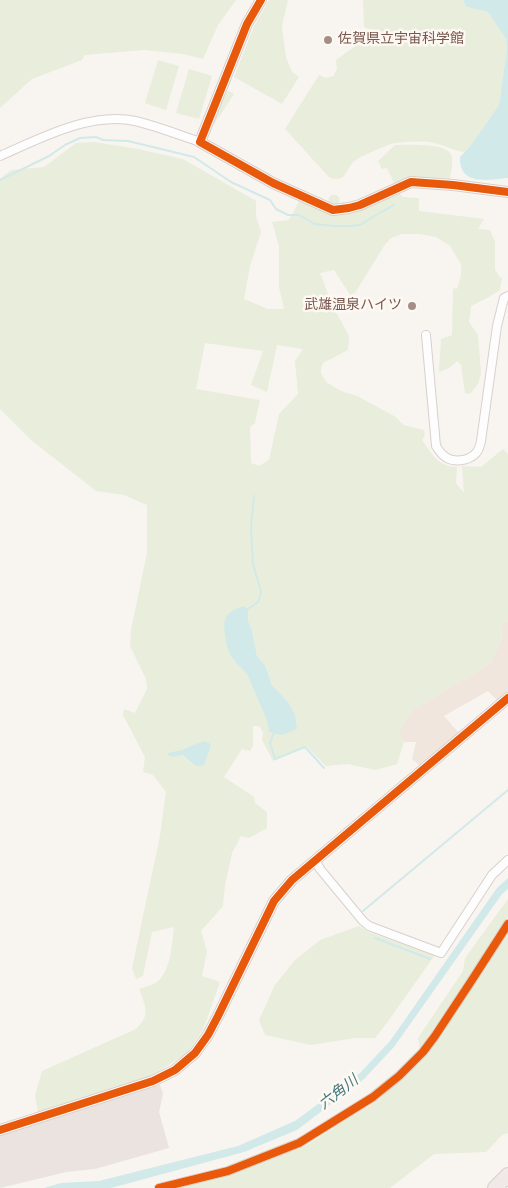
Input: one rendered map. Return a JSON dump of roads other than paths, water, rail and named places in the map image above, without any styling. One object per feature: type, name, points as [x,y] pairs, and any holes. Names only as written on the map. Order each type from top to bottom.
[{"type":"highway","points":[[495,1188],[508,1175]]},
{"type":"street","points":[[200,142],[247,24],[261,0]]},
{"type":"street","points":[[0,156],[66,128],[105,118],[134,121],[200,142],[273,183],[333,210],[349,208],[411,182],[508,192]]},
{"type":"street","points":[[426,335],[436,446],[441,454],[448,459],[456,461],[465,459],[473,456],[479,449],[482,441],[497,326],[504,298],[508,296]]},
{"type":"street","points":[[0,1130],[153,1081],[175,1070],[195,1054],[218,1016],[274,901],[292,880],[508,698]]},
{"type":"street","points":[[315,860],[369,926],[441,952],[492,876],[508,860]]},
{"type":"street","points":[[159,1188],[228,1171],[299,1143],[373,1097],[399,1076],[423,1052],[508,924]]},
{"type":"water","points":[[463,0],[508,0],[508,178],[476,179],[464,173],[461,166],[460,157],[471,145],[499,105],[507,49],[506,39],[488,12],[466,7]]},
{"type":"water","points":[[243,606],[248,609],[248,621],[252,630],[257,656],[265,665],[272,685],[288,702],[295,715],[297,729],[282,735],[269,732],[267,721],[249,678],[233,659],[228,648],[225,636],[225,620],[232,611]]},
{"type":"water","points":[[203,741],[211,745],[204,765],[197,766],[183,755],[172,757],[168,755],[168,753],[182,750]]},
{"type":"water","name":"六角川","points":[[508,878],[508,889],[502,894],[394,1047],[364,1079],[297,1130],[244,1152],[111,1188],[44,1188],[61,1183],[99,1181],[238,1146],[295,1121],[360,1073],[390,1041],[497,888]]},
{"type":"waterway","points":[[0,180],[49,156],[80,138],[96,137],[103,140],[128,141],[194,157],[231,182],[270,200],[276,209],[288,215],[299,215],[315,224],[333,226],[360,225],[394,205]]},
{"type":"waterway","points":[[248,609],[258,602],[261,592],[253,564],[251,528],[254,496]]},
{"type":"waterway","points":[[274,733],[270,743],[275,759],[305,747],[324,768]]},
{"type":"waterway","points":[[363,911],[508,790]]},
{"type":"waterway","points":[[375,938],[430,959]]},
{"type":"place","name":"佐賀県立宇宙科学館","points":[[328,40]]},
{"type":"place","name":"武雄温泉ハイツ","points":[[412,306]]}]
